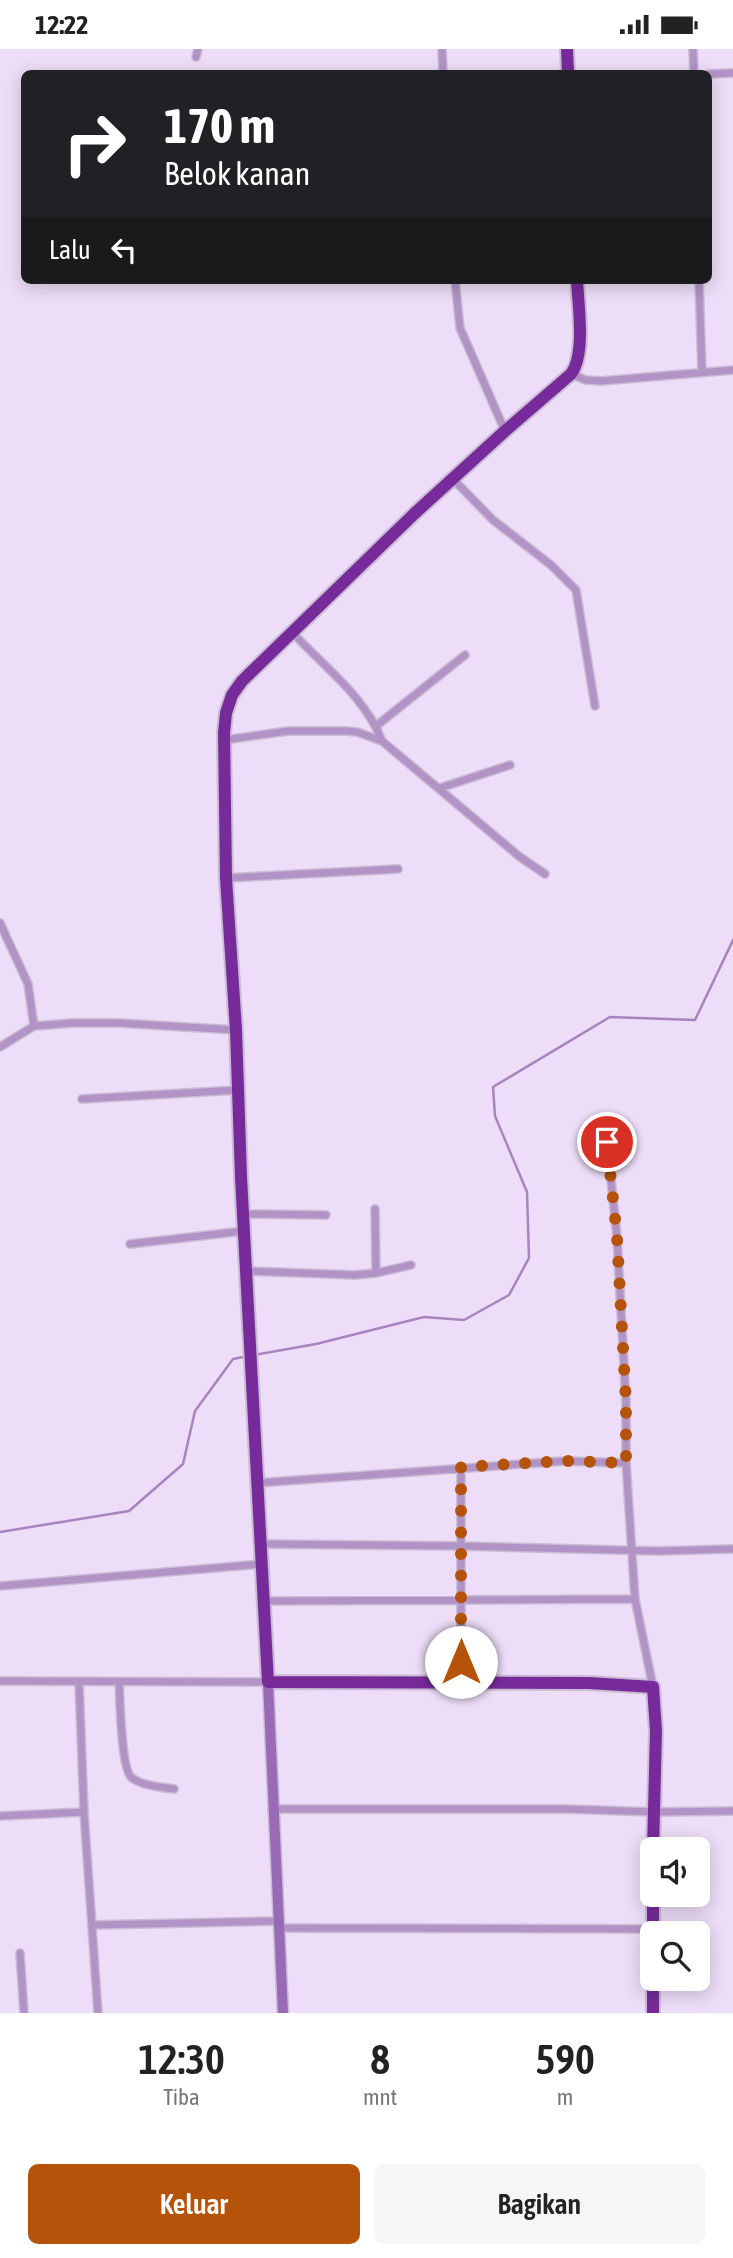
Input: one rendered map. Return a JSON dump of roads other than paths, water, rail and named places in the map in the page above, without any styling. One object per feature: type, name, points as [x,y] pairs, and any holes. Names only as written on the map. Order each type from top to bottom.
[{"type":"highway","points":[[567,49],[568,70]]},
{"type":"highway","points":[[577,284],[579,349],[577,363],[571,374],[453,479],[292,632],[242,681],[232,695],[226,713],[224,740],[226,878],[268,1682],[589,1683],[653,1687],[656,1724],[653,1837]]},
{"type":"highway","points":[[653,1991],[653,2013]]},
{"type":"street","points":[[442,49],[443,70]]},
{"type":"street","points":[[693,49],[694,70]]},
{"type":"street","points":[[712,74],[733,73]]},
{"type":"street","points":[[455,284],[460,328],[505,431]]},
{"type":"street","points":[[699,284],[702,372]]},
{"type":"street","points":[[571,374],[586,380],[601,380],[733,370]]},
{"type":"street","points":[[453,479],[493,520],[551,565],[576,590],[595,706]]},
{"type":"street","points":[[292,632],[352,694],[376,726],[382,741]]},
{"type":"street","points":[[376,726],[464,655]]},
{"type":"street","points":[[224,740],[288,731],[352,731],[382,741],[512,850],[545,874]]},
{"type":"street","points":[[440,788],[510,765]]},
{"type":"street","points":[[226,878],[397,869]]},
{"type":"street","points":[[0,923],[28,983],[34,1026]]},
{"type":"street","points":[[0,1047],[34,1026],[73,1023],[236,1030]]},
{"type":"street","points":[[82,1099],[237,1090]]},
{"type":"street","points":[[607,1142],[617,1237],[626,1402],[626,1463],[635,1599],[653,1687]]},
{"type":"street","points":[[375,1209],[376,1273]]},
{"type":"street","points":[[244,1214],[326,1215]]},
{"type":"street","points":[[130,1244],[245,1231]]},
{"type":"street","points":[[247,1271],[340,1275],[376,1273],[411,1265]]},
{"type":"street","points":[[257,1483],[565,1461],[626,1463]]},
{"type":"street","points":[[461,1467],[461,1683]]},
{"type":"street","points":[[260,1544],[632,1551],[733,1549]]},
{"type":"street","points":[[0,1586],[262,1564]]},
{"type":"street","points":[[264,1601],[635,1599]]},
{"type":"street","points":[[0,1681],[268,1682],[283,2013]]},
{"type":"street","points":[[79,1682],[84,1812],[98,2013]]},
{"type":"street","points":[[119,1682],[128,1774],[148,1784],[174,1789]]},
{"type":"street","points":[[272,1809],[733,1811]]},
{"type":"street","points":[[0,1816],[84,1812]]},
{"type":"street","points":[[93,1925],[278,1924],[640,1931]]},
{"type":"street","points":[[20,1953],[24,2013]]},
{"type":"waterway","points":[[254,1355],[316,1344],[424,1317],[464,1320],[509,1295],[529,1258],[527,1192],[495,1116],[493,1087],[610,1017],[695,1020],[733,940]]},
{"type":"waterway","points":[[0,1532],[129,1511],[183,1464],[195,1411],[233,1359],[248,1356]]}]
